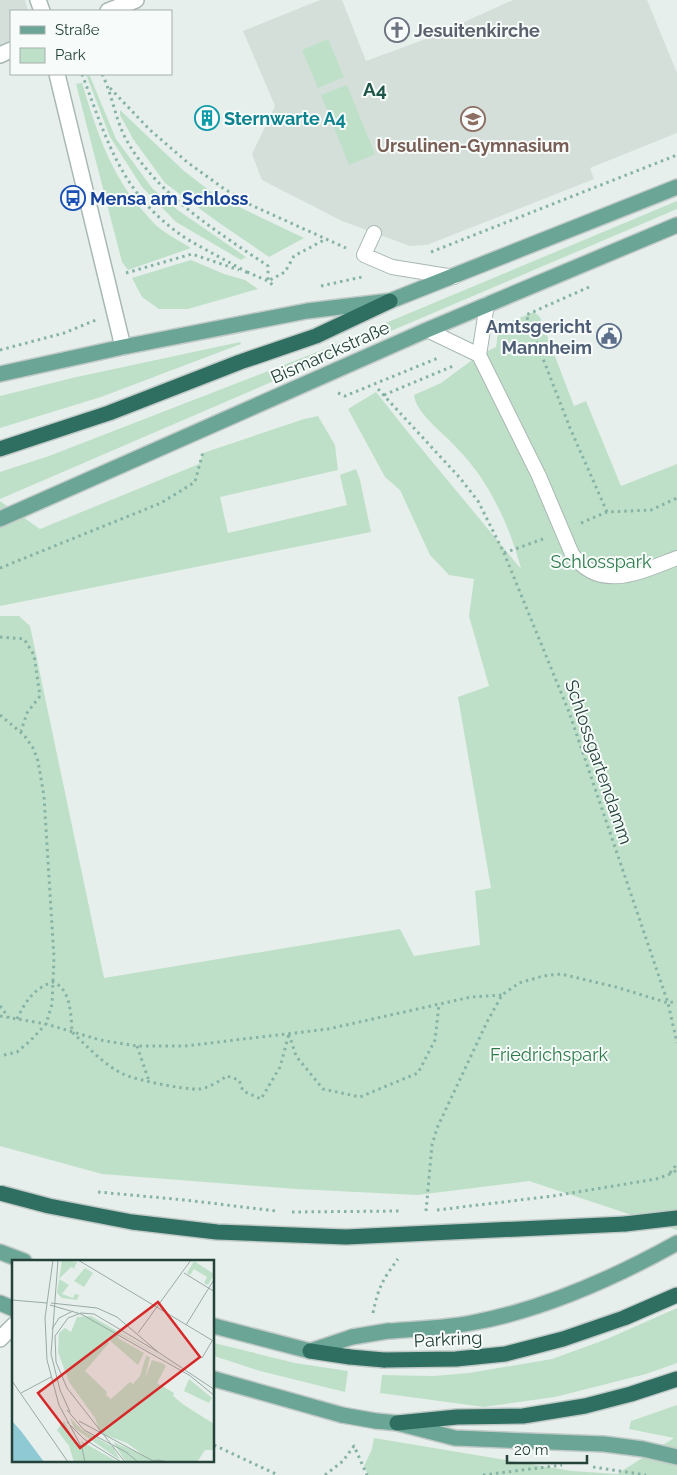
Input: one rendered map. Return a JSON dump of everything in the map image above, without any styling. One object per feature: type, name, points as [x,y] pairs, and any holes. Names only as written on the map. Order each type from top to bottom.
[{"type":"highway","points":[[0,448],[83,423],[240,362],[316,336],[390,301]]},
{"type":"highway","points":[[0,1193],[49,1206],[132,1222],[217,1232],[289,1235],[346,1236],[501,1230],[625,1224],[677,1218]]},
{"type":"highway","name":"Parkring","points":[[310,1351],[384,1360],[456,1359],[505,1354],[563,1339],[624,1318],[677,1295]]},
{"type":"highway","points":[[397,1424],[457,1417],[523,1416],[585,1406],[677,1379]]},
{"type":"main road","name":"Bismarckstraße","points":[[0,374],[123,347],[307,311],[390,301],[677,187]]},
{"type":"main road","name":"Bismarckstraße","points":[[0,519],[427,330],[677,225]]},
{"type":"main road","points":[[310,1351],[352,1337],[471,1323],[524,1310],[575,1292],[648,1259],[677,1243]]},
{"type":"main road","points":[[0,1252],[21,1260]]},
{"type":"main road","points":[[0,1303],[12,1308]]},
{"type":"main road","name":"Parkring","points":[[215,1326],[310,1351]]},
{"type":"main road","points":[[215,1379],[342,1415],[397,1424],[454,1438],[604,1444],[643,1449],[677,1457]]},
{"type":"street","points":[[111,10],[136,0]]},
{"type":"street","points":[[57,75],[123,347]]},
{"type":"street","points":[[0,1339],[12,1327]]},
{"type":"lane","points":[[374,233],[364,255],[392,267],[454,277]]},
{"type":"lane","points":[[487,304],[479,355],[539,476],[572,554],[580,564],[593,573],[612,577],[632,576],[677,558]]},
{"type":"lane","points":[[427,330],[479,355]]},
{"type":"path","points":[[82,75],[110,149],[135,191],[163,220],[188,239],[248,273]]},
{"type":"path","points":[[102,75],[109,88],[113,109],[126,140],[144,167],[162,188],[185,207],[268,266],[268,280]]},
{"type":"path","points":[[109,88],[150,130],[187,162],[223,188],[251,205],[364,255]]},
{"type":"path","points":[[428,253],[677,156]]},
{"type":"path","points":[[268,280],[285,272],[294,256],[326,239]]},
{"type":"path","points":[[125,273],[192,254],[268,280],[274,286]]},
{"type":"path","points":[[313,288],[366,276],[392,267]]},
{"type":"path","points":[[0,350],[64,334],[114,312]]},
{"type":"path","points":[[526,315],[570,428],[607,512]]},
{"type":"path","points":[[334,390],[345,396],[438,358],[479,355]]},
{"type":"path","points":[[384,394],[479,355]]},
{"type":"path","name":"Schlossgartendamm","points":[[378,388],[460,478],[478,502],[504,553],[569,712],[668,1003],[677,1043]]},
{"type":"path","points":[[0,568],[161,504],[194,482],[199,464],[208,446]]},
{"type":"path","points":[[577,525],[607,512],[651,510],[677,498]]},
{"type":"path","points":[[504,553],[562,532]]},
{"type":"path","points":[[0,637],[24,639],[34,655],[40,696],[27,713],[21,732]]},
{"type":"path","points":[[0,715],[21,732],[33,748],[38,761],[44,796],[54,958],[52,1004],[46,1024],[17,1052],[0,1056]]},
{"type":"path","points":[[418,1211],[426,1211],[432,1145],[438,1128],[487,1022],[502,995],[519,983],[543,976],[561,974],[616,987],[668,1003],[677,1001]]},
{"type":"path","points":[[16,1019],[26,999],[42,986],[53,982],[58,984],[66,995],[71,1013],[72,1032],[104,1061],[124,1074],[149,1081],[200,1089],[215,1084],[227,1076],[239,1080],[243,1090],[261,1100],[280,1067],[289,1034]]},
{"type":"path","points":[[0,1016],[46,1024],[100,1040],[137,1046],[185,1046],[328,1029],[471,997],[502,995]]},
{"type":"path","points":[[289,1034],[296,1056],[323,1090],[360,1097],[418,1073],[435,1040],[439,1005]]},
{"type":"path","points":[[0,1006],[10,1018]]},
{"type":"path","points":[[137,1046],[149,1081]]},
{"type":"path","points":[[668,1175],[677,1164]]},
{"type":"path","points":[[436,1210],[553,1196],[656,1180],[677,1170]]},
{"type":"path","points":[[93,1192],[185,1200],[279,1212]]},
{"type":"path","points":[[289,1212],[409,1211]]},
{"type":"path","points":[[373,1314],[377,1293],[382,1280],[398,1259]]},
{"type":"path","points":[[215,1445],[278,1475]]},
{"type":"path","points":[[325,1475],[343,1461],[354,1446],[367,1475]]},
{"type":"path","points":[[483,1475],[564,1465]]},
{"type":"path","points":[[592,1466],[646,1475]]},
{"type":"shaded area","points":[[0,0],[25,0],[28,10],[10,10],[10,40],[0,45]]},
{"type":"shaded area","name":"Ursulinen-Gymnasium","points":[[320,0],[342,0],[366,61],[431,37],[513,0],[647,0],[677,73],[677,133],[590,168],[594,179],[427,245],[410,246],[342,221],[262,180],[252,154],[275,106],[243,31]]},
{"type":"green space","points":[[328,39],[344,77],[318,88],[302,50]]},
{"type":"green space","points":[[86,75],[89,75],[116,139],[152,188],[179,211],[246,257],[241,260],[176,222],[142,187],[110,137]]},
{"type":"green space","points":[[82,83],[105,150],[131,197],[156,225],[191,248],[128,270],[122,262],[76,84]]},
{"type":"green space","points":[[347,85],[375,154],[349,165],[321,95]]},
{"type":"green space","points":[[120,110],[184,171],[218,197],[304,238],[269,257],[215,220],[165,183],[133,139],[120,115]]},
{"type":"green space","points":[[677,201],[677,209],[0,499],[0,472],[49,456],[307,356]]},
{"type":"green space","points":[[191,260],[224,274],[245,280],[258,289],[188,309],[159,309],[142,297],[132,278]]},
{"type":"green space","name":"Friedrichspark","points":[[534,312],[540,317],[574,406],[586,401],[621,486],[677,464],[677,1230],[529,1181],[417,1195],[296,1189],[102,1174],[0,1146],[0,616],[19,616],[30,626],[104,978],[400,929],[414,956],[480,945],[475,891],[491,888],[458,697],[489,686],[469,616],[474,579],[449,575],[430,555],[400,490],[385,477],[348,409],[376,392],[521,569],[508,530],[496,503],[482,479],[464,456],[419,409],[414,395],[441,383],[479,355],[496,347],[499,326]]},
{"type":"green space","points":[[240,342],[241,344],[101,397],[0,428],[0,396],[72,378]]},
{"type":"green space","points":[[318,416],[335,445],[338,470],[220,497],[228,533],[347,505],[340,475],[356,469],[371,532],[0,606],[0,501],[40,529],[199,464],[203,453]]},
{"type":"green space","points":[[677,1308],[677,1363],[646,1374],[555,1397],[484,1407],[380,1393],[382,1375],[433,1376],[469,1373],[552,1359],[607,1339]]},
{"type":"green space","points":[[215,1343],[295,1363],[348,1371],[345,1392],[260,1371],[215,1356]]},
{"type":"green space","points":[[677,1405],[677,1475],[368,1475],[364,1466],[372,1449],[374,1438],[572,1471],[617,1474],[674,1438],[629,1429],[631,1421]]},
{"type":"place","name":"Jesuitenkirche","points":[[397,30]]},
{"type":"place","name":"Sternwarte A4","points":[[207,118]]},
{"type":"place","name":"Ursulinen-Gymnasium","points":[[473,119]]},
{"type":"place","name":"Mensa am Schloss","points":[[73,198]]},
{"type":"place","name":"Amtsgericht Mannheim","points":[[609,336]]},
{"type":"district","name":"A4","points":[[375,89]]},
{"type":"park label","name":"Schlosspark","points":[[601,561]]}]
